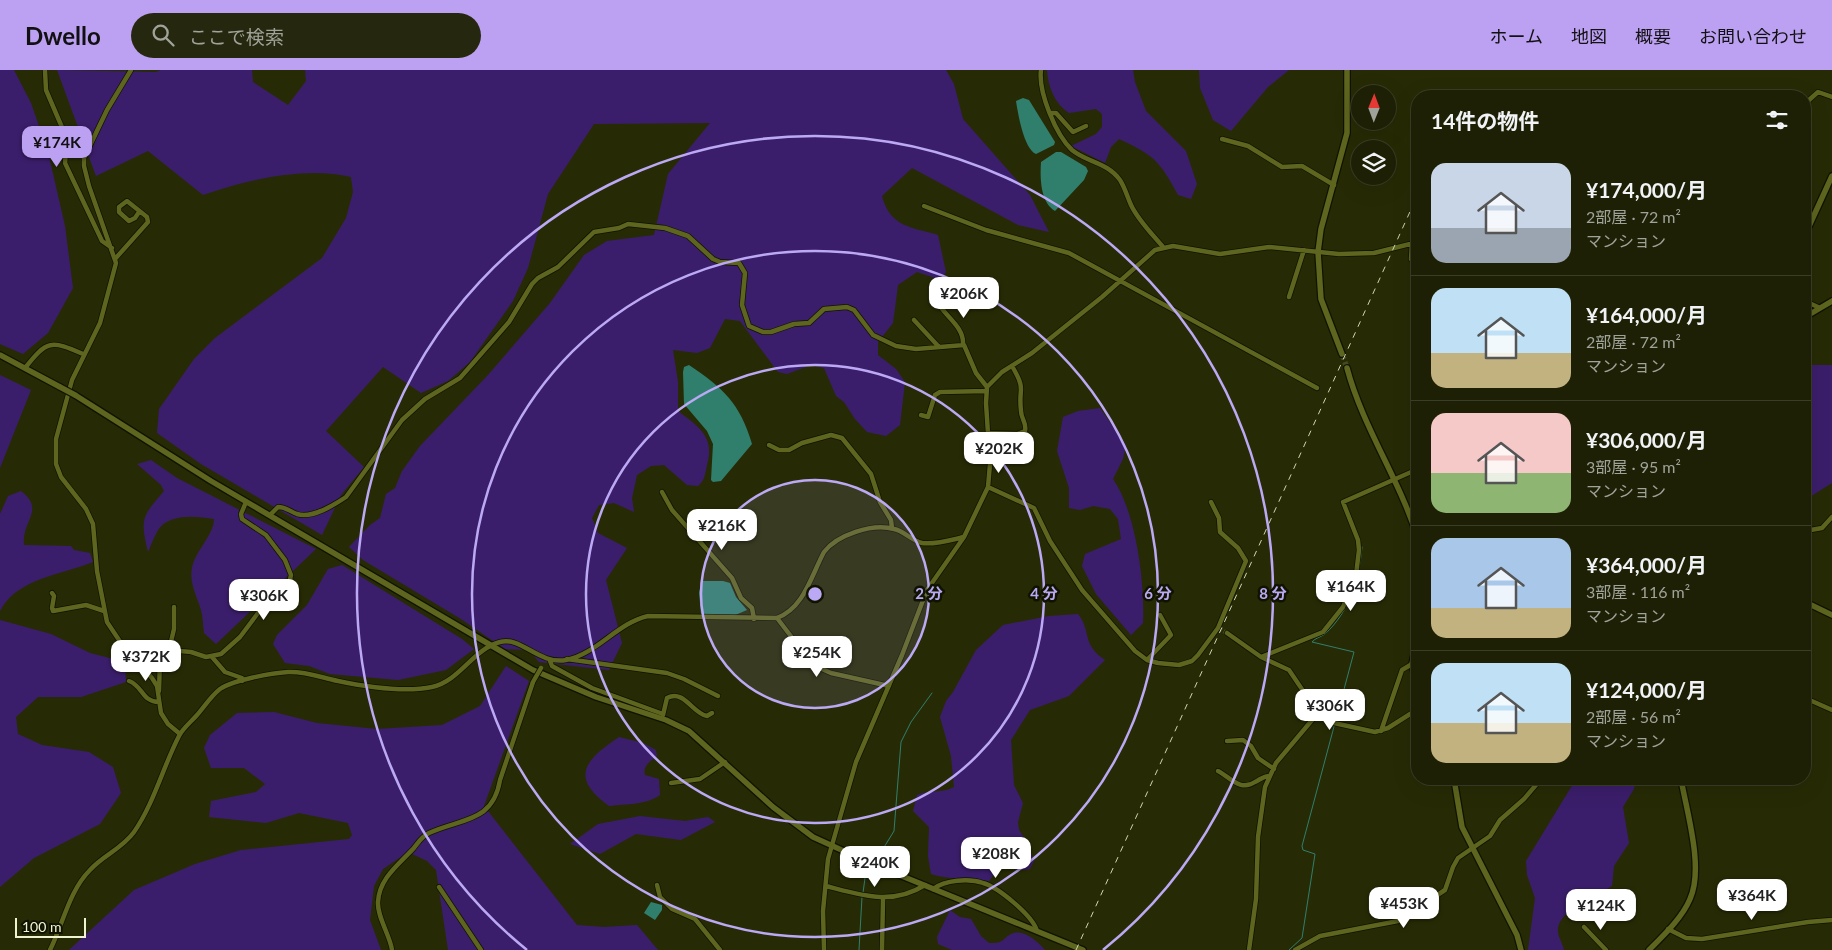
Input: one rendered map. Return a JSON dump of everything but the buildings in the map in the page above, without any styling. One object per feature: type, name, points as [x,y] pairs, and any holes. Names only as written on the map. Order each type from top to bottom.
[{"type":"street","points":[[45,70],[46,90],[67,139],[65,163],[102,241],[113,248]]},
{"type":"street","points":[[131,70],[107,110],[84,158],[89,186],[113,248],[115,272],[100,323],[83,354],[72,380],[54,449],[56,464],[61,477],[86,509],[93,524],[96,563],[107,622],[115,636],[152,678],[158,692],[164,719],[180,734]]},
{"type":"street","points":[[1041,70],[1040,87],[1050,113],[1065,141],[1074,151],[1093,160],[1119,179],[1136,214],[1163,247]]},
{"type":"street","points":[[1342,354],[1321,298],[1318,252],[1321,229],[1334,185],[1348,124],[1347,70]]},
{"type":"street","points":[[1811,98],[1818,92],[1832,97]]},
{"type":"street","points":[[1050,113],[1056,113],[1074,132],[1086,126]]},
{"type":"street","points":[[1222,139],[1248,146],[1282,167],[1302,166],[1334,185]]},
{"type":"street","points":[[1811,223],[1832,176]]},
{"type":"street","points":[[115,259],[148,222],[147,218],[140,212],[127,202],[124,202],[119,210],[129,220],[135,218],[140,212]]},
{"type":"street","points":[[924,206],[986,230],[1069,254],[1317,388]]},
{"type":"street","points":[[270,515],[278,507],[287,508],[298,514],[320,511],[346,496],[402,420],[424,399],[460,378],[475,363],[509,322],[532,284],[538,278],[558,267],[586,238],[603,229],[619,228],[628,224],[665,228],[688,236],[713,259],[720,262],[739,263],[745,273],[742,305],[749,326],[759,330],[771,332],[794,324],[809,323],[824,309],[847,308],[854,310],[873,335],[886,342],[916,349],[963,344]]},
{"type":"street","points":[[824,950],[823,911],[830,846],[856,762],[889,686],[927,590],[964,538],[988,487],[990,464],[987,389],[992,380],[1047,341],[1155,250],[1163,247],[1212,254],[1228,254],[1269,247],[1318,252],[1374,253],[1411,244]]},
{"type":"street","points":[[1289,297],[1304,250]]},
{"type":"street","points":[[937,301],[942,311],[956,325],[963,337],[963,344],[976,373],[987,389]]},
{"type":"street","points":[[1811,313],[1832,301]]},
{"type":"street","points":[[1811,304],[1820,308]]},
{"type":"street","points":[[914,320],[938,347]]},
{"type":"street","points":[[25,368],[43,346],[52,343],[83,354]]},
{"type":"street","points":[[0,355],[75,395],[246,502],[490,646],[564,685],[663,716]]},
{"type":"street","points":[[988,433],[1017,434],[1025,431],[1026,424],[1021,412],[1023,386],[1012,366]]},
{"type":"street","points":[[1347,368],[1358,403],[1411,522]]},
{"type":"street","points":[[921,415],[928,417],[935,395],[940,392],[987,389]]},
{"type":"street","points":[[770,445],[779,450],[790,450],[802,442],[831,435],[842,438],[871,474],[892,528]]},
{"type":"street","points":[[1261,657],[1323,632],[1343,607],[1356,575],[1359,550],[1358,540],[1343,502],[1411,472]]},
{"type":"street","points":[[988,487],[1034,508],[1050,541],[1082,590],[1132,648],[1147,660],[1179,665],[1192,661],[1218,628],[1245,565],[1246,557],[1220,532],[1219,518],[1211,502]]},
{"type":"street","points":[[662,492],[672,510],[732,578],[741,598],[752,608],[754,619]]},
{"type":"street","points":[[168,650],[191,652],[201,657],[212,657],[221,654],[240,637],[268,601],[289,584],[291,577],[285,560],[266,535],[242,519],[241,514],[246,502]]},
{"type":"street","points":[[1811,530],[1822,528],[1832,517]]},
{"type":"street","points":[[567,659],[601,644],[637,619],[648,616],[754,619],[777,618],[786,615],[797,604],[828,546],[853,532],[892,528],[922,543],[964,538]]},
{"type":"street","points":[[52,593],[54,596],[53,612],[86,606],[104,611]]},
{"type":"street","points":[[1811,605],[1832,615]]},
{"type":"street","points":[[158,692],[161,684],[161,655],[168,650],[174,629],[174,607]]},
{"type":"street","points":[[1147,660],[1171,635],[1160,615]]},
{"type":"street","points":[[777,618],[814,665],[832,673],[889,686]]},
{"type":"street","points":[[1227,633],[1261,657],[1281,665],[1293,673],[1318,713],[1334,723],[1368,732],[1381,731],[1411,712]]},
{"type":"street","points":[[50,950],[75,890],[85,875],[96,864],[120,847],[137,827],[180,734],[221,689],[242,681],[294,672],[338,681],[399,689],[428,688],[445,682],[490,646],[508,641],[547,660],[552,666],[583,683],[663,716],[689,731],[791,822],[830,846],[1083,950]]},
{"type":"street","points":[[212,657],[225,672],[242,678],[242,681]]},
{"type":"street","points":[[547,660],[567,659],[667,673],[684,679],[718,696]]},
{"type":"street","points":[[392,950],[378,906],[378,894],[385,880],[392,869],[423,836],[470,819],[491,806],[498,793],[500,780],[533,682],[547,660]]},
{"type":"street","points":[[1381,731],[1384,717],[1402,670],[1411,665]]},
{"type":"street","points":[[129,681],[135,684],[146,699],[159,702]]},
{"type":"street","points":[[663,716],[668,698],[674,695],[683,698],[705,716],[712,713]]},
{"type":"street","points":[[1811,701],[1832,710]]},
{"type":"street","points":[[1249,950],[1256,899],[1260,811],[1265,787],[1274,769],[1318,713]]},
{"type":"street","points":[[1227,741],[1243,740],[1251,746],[1258,758],[1274,769]]},
{"type":"street","points":[[671,783],[700,779],[725,762]]},
{"type":"street","points":[[1218,771],[1232,782],[1244,786],[1250,785],[1265,776],[1270,776]]},
{"type":"street","points":[[1455,785],[1462,827],[1471,848],[1517,935],[1521,950]]},
{"type":"street","points":[[1295,950],[1320,936],[1398,922],[1408,917],[1445,890],[1454,864],[1471,848],[1490,836],[1500,820],[1524,799],[1536,785]]},
{"type":"street","points":[[1650,950],[1687,906],[1696,877],[1696,859],[1682,785]]},
{"type":"street","points":[[933,889],[938,885],[950,882],[984,883],[1032,919],[1037,931]]},
{"type":"street","points":[[657,885],[660,897],[672,909],[695,919],[720,950]]},
{"type":"street","points":[[826,886],[883,899],[905,895],[925,885]]},
{"type":"street","points":[[439,887],[481,950]]},
{"type":"street","points":[[882,950],[883,899]]},
{"type":"street","points":[[1668,929],[1686,938],[1702,939],[1832,920]]},
{"type":"street","points":[[1584,927],[1606,950]]},
{"type":"shaded area","points":[[0,70],[14,70],[31,103],[48,152],[65,226],[73,288],[48,333],[23,354],[0,344]]},
{"type":"shaded area","points":[[57,70],[156,72],[161,70],[252,70],[253,82],[288,105],[306,81],[305,70],[946,70],[954,84],[963,119],[1030,195],[1049,232],[1018,225],[912,168],[882,196],[890,214],[896,220],[911,227],[938,235],[946,272],[941,280],[917,272],[898,285],[893,323],[878,342],[878,355],[896,369],[905,382],[900,425],[886,436],[867,432],[855,419],[844,402],[836,396],[824,368],[811,365],[787,374],[778,372],[740,321],[725,319],[710,348],[697,353],[673,350],[678,382],[678,411],[699,428],[709,447],[703,479],[698,486],[687,485],[664,465],[651,466],[637,475],[632,498],[634,512],[614,503],[599,505],[592,518],[598,533],[627,548],[606,580],[622,643],[609,670],[539,662],[529,650],[505,649],[461,619],[363,560],[349,547],[370,525],[380,518],[386,494],[395,488],[402,471],[420,446],[488,375],[550,303],[584,255],[607,241],[654,235],[668,174],[710,123],[594,124],[548,194],[528,268],[513,301],[470,362],[448,381],[421,393],[383,367],[326,431],[364,467],[341,495],[322,535],[201,464],[157,433],[159,409],[194,359],[215,338],[322,258],[346,218],[353,192],[351,177],[315,173],[276,176],[238,184],[203,195],[148,151],[96,176]]},
{"type":"shaded area","points":[[1047,70],[1133,70],[1135,82],[1146,111],[1186,151],[1197,184],[1191,199],[1178,195],[1166,174],[1155,160],[1141,150],[1119,139],[1111,147],[1105,163],[1071,146],[1096,134],[1102,127],[1102,114],[1096,109],[1069,113],[1064,109],[1053,94]]},
{"type":"shaded area","points":[[1199,70],[1289,70],[1268,87],[1231,131],[1213,120],[1200,88]]},
{"type":"shaded area","points":[[1811,365],[1832,365],[1832,483],[1811,496]]},
{"type":"shaded area","points":[[0,375],[31,390],[0,468]]},
{"type":"shaded area","points":[[1100,408],[1126,445],[1123,459],[1113,479],[1128,510],[1140,569],[1143,623],[1131,635],[1096,594],[1082,566],[1085,554],[1121,539],[1118,519],[1110,509],[1093,506],[1080,510],[1069,508],[1069,488],[1057,451],[1063,417],[1078,411]]},
{"type":"shaded area","points":[[151,460],[177,478],[316,549],[216,644],[204,633],[202,613],[192,584],[191,574],[197,555],[211,531],[214,519],[184,517],[169,521],[158,530],[148,552],[144,532],[145,518],[164,491],[161,485],[137,464]]},
{"type":"shaded area","points":[[21,491],[32,504],[31,516],[24,537],[24,545],[71,546],[74,550],[90,553],[93,562],[28,584],[17,591],[0,611],[0,514],[8,496]]},
{"type":"shaded area","points":[[342,565],[462,639],[474,649],[446,670],[398,680],[330,674],[309,666],[285,663],[273,644],[277,635],[307,605],[328,569]]},
{"type":"shaded area","points":[[1078,614],[1093,649],[1105,660],[1069,696],[1030,710],[1011,740],[1014,785],[1023,803],[1018,822],[1019,830],[1027,842],[1034,861],[1030,869],[999,868],[989,881],[951,878],[931,874],[928,856],[929,827],[913,811],[917,795],[954,787],[951,756],[940,717],[946,701],[976,650],[1003,625],[1049,616]]},
{"type":"shaded area","points":[[0,620],[51,634],[90,653],[125,662],[126,682],[81,697],[38,697],[16,717],[18,734],[42,745],[89,752],[113,767],[121,793],[100,824],[34,858],[0,887]]},
{"type":"shaded area","points":[[506,666],[529,681],[484,806],[577,925],[604,927],[637,925],[658,950],[448,950],[436,870],[427,861],[408,852],[383,869],[374,886],[370,920],[381,950],[69,950],[134,890],[195,864],[241,850],[349,839],[352,835],[348,823],[299,813],[266,823],[209,817],[211,801],[256,792],[265,784],[244,768],[211,768],[204,748],[210,735],[237,713],[274,712],[317,723],[377,729],[442,725],[480,706]]},
{"type":"shaded area","points":[[619,737],[643,743],[656,750],[657,756],[648,764],[644,772],[645,775],[659,779],[660,795],[649,801],[609,806],[589,786],[586,769],[590,761],[597,753]]},
{"type":"shaded area","points":[[1572,785],[1635,785],[1623,807],[1629,843],[1614,866],[1612,886],[1572,909],[1560,921],[1558,934],[1564,950],[1528,950],[1535,898],[1527,875],[1526,861]]},
{"type":"shaded area","points":[[640,816],[685,821],[708,817],[715,822],[681,840],[636,834],[600,854],[570,844],[598,824]]},
{"type":"shaded area","points":[[950,910],[960,917],[971,919],[981,936],[989,943],[999,942],[1010,934],[1023,933],[1045,950],[952,950],[938,944],[937,937]]},
{"type":"water","points":[[1023,98],[1029,100],[1055,142],[1054,145],[1036,154],[1028,145],[1020,122],[1016,101]]},
{"type":"water","points":[[1056,152],[1061,152],[1086,167],[1088,171],[1084,180],[1055,211],[1046,202],[1042,189],[1041,162]]},
{"type":"water","points":[[689,365],[721,389],[729,398],[742,418],[752,444],[721,481],[713,482],[711,480],[713,444],[707,431],[684,404],[683,372],[684,367]]},
{"type":"water","points":[[702,581],[730,583],[736,597],[747,610],[733,616],[701,614],[699,592]]},
{"type":"water","points":[[651,902],[662,905],[662,910],[655,920],[644,913]]},
{"type":"waterway","points":[[1289,950],[1302,938],[1315,854],[1303,850],[1302,846],[1354,652],[1312,642],[1325,634],[1334,625],[1347,605],[1356,583],[1362,547]]},
{"type":"waterway","points":[[875,862],[894,831],[901,742],[911,722],[932,693]]},
{"type":"waterway","points":[[863,893],[865,878],[871,867]]},
{"type":"waterway","points":[[859,950],[862,897]]},
{"type":"tunnel","points":[[1342,354],[1347,368]]},
{"type":"tunnel","points":[[1218,628],[1227,633]]},
{"type":"railway","points":[[1076,950],[1411,209]]}]
